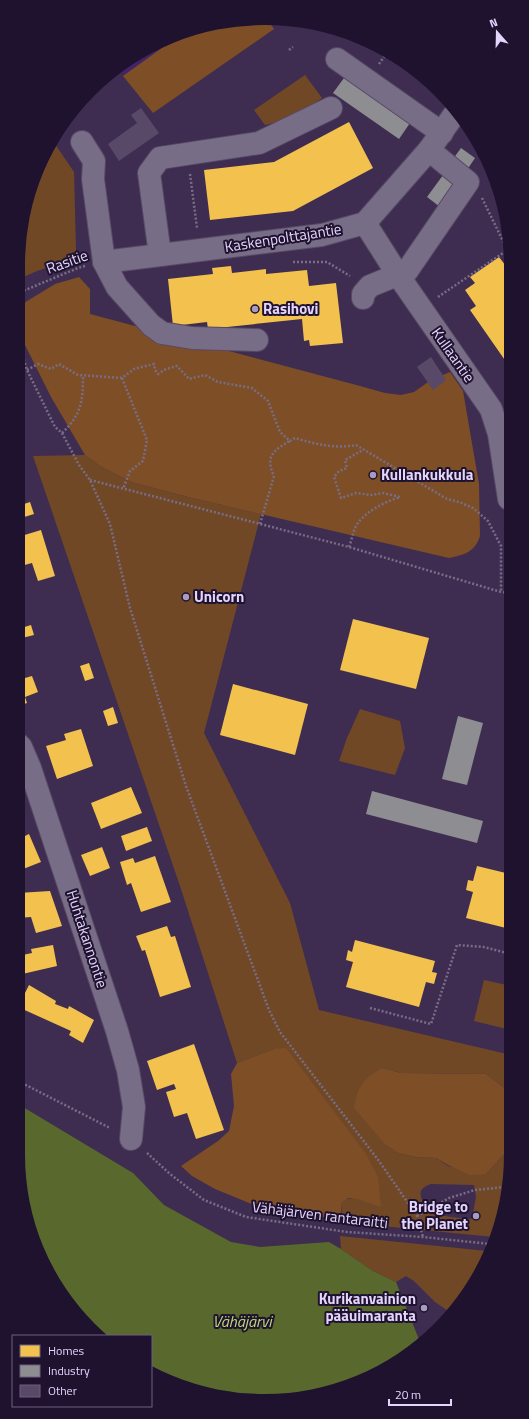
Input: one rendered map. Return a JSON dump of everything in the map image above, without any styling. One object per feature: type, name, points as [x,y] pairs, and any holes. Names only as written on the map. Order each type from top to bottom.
[{"type":"street","points":[[337,59],[442,133]]},
{"type":"street","points":[[160,255],[149,173],[160,158],[259,143],[331,108]]},
{"type":"street","points":[[365,223],[429,150],[453,117]]},
{"type":"street","points":[[82,142],[94,161],[93,179],[104,262],[117,287],[151,325],[162,333],[192,338],[257,340]]},
{"type":"street","points":[[367,292],[407,271],[468,182],[429,150]]},
{"type":"street","name":"Kaskenpolttajantie","points":[[104,262],[322,235],[365,223]]},
{"type":"street","name":"Kullaantie","points":[[365,223],[398,275],[491,409],[499,434],[504,464]]},
{"type":"street","name":"Huhtakannontie","points":[[25,756],[123,1050],[134,1107],[131,1139]]},
{"type":"path","points":[[289,50],[293,48]]},
{"type":"path","points":[[188,154],[197,228]]},
{"type":"path","points":[[468,182],[484,201],[502,239]]},
{"type":"path","points":[[432,301],[503,253]]},
{"type":"path","name":"Rasitie","points":[[25,290],[78,268],[104,262]]},
{"type":"path","points":[[291,262],[327,262],[361,283],[367,292]]},
{"type":"path","points":[[25,363],[55,427],[62,433],[79,465],[90,480],[110,524],[130,608],[186,786],[269,1010],[280,1032],[379,1161],[417,1216],[423,1237]]},
{"type":"path","points":[[27,370],[38,364],[51,369],[59,364],[78,375],[122,378],[134,369],[154,364],[155,370],[158,374],[166,369],[177,366],[189,379],[205,375],[218,382],[252,388],[268,400],[280,432],[290,441]]},
{"type":"path","points":[[62,433],[71,424],[79,412],[83,392],[83,376]]},
{"type":"path","points":[[122,378],[147,440],[143,461],[130,471],[123,489]]},
{"type":"path","points":[[90,480],[123,489],[349,547],[502,592],[501,546],[488,521],[473,508],[447,499],[356,445],[346,447],[333,446],[311,443],[295,438],[277,448],[272,456],[270,467],[274,476],[260,524]]},
{"type":"path","points":[[349,547],[357,524],[367,514],[380,505],[400,497],[383,493],[371,495],[356,493],[341,498],[334,477],[339,471],[346,468],[345,460],[363,450]]},
{"type":"path","points":[[370,1008],[431,1024],[457,945],[484,947],[504,952]]},
{"type":"path","name":"Vähäjärven rantaraitti","points":[[25,1085],[131,1139],[170,1174],[204,1200],[246,1217],[346,1232],[423,1237],[487,1244]]},
{"type":"path","points":[[417,1216],[449,1198],[475,1190],[502,1187]]},
{"type":"shaded area","points":[[264,25],[272,25],[274,29],[153,113],[123,76],[159,50],[173,43],[203,33],[233,27]]},
{"type":"shaded area","points":[[159,50],[123,76],[121,73],[131,65]]},
{"type":"shaded area","points":[[305,75],[322,98],[294,118],[265,125],[254,110]]},
{"type":"shaded area","points":[[56,146],[74,172],[76,250],[73,259],[25,276],[27,233],[33,203],[43,173]]},
{"type":"shaded area","points":[[79,277],[90,289],[90,314],[385,393],[401,395],[414,392],[431,380],[450,372],[463,391],[479,484],[480,536],[475,546],[464,554],[449,558],[188,497],[131,482],[100,466],[85,455],[51,397],[25,345],[25,302],[55,284]]},
{"type":"shaded area","points":[[85,455],[100,466],[131,482],[261,514],[204,733],[290,903],[319,1010],[504,1053],[504,1088],[486,1074],[401,1073],[382,1068],[386,1145],[398,1153],[416,1157],[436,1158],[448,1166],[486,1174],[504,1154],[502,1186],[496,1216],[489,1237],[341,1222],[342,1202],[347,1199],[352,1198],[362,1200],[381,1206],[274,1049],[237,1063],[180,886],[33,456]],"holes":[[[431,1184],[474,1185],[476,1197],[472,1219],[449,1217],[435,1213],[429,1209],[424,1204],[421,1197],[421,1192],[425,1187]]]},
{"type":"shaded area","points":[[360,709],[400,721],[405,748],[395,775],[339,761]]},
{"type":"shaded area","points":[[484,980],[504,984],[504,1028],[474,1021]]},
{"type":"shaded area","points":[[286,1048],[366,1154],[378,1177],[381,1207],[358,1199],[349,1198],[342,1202],[340,1220],[254,1205],[215,1189],[192,1176],[181,1166],[218,1141],[229,1131],[234,1106],[231,1074],[237,1063],[274,1049]]},
{"type":"shaded area","points":[[382,1068],[401,1073],[486,1074],[504,1088],[504,1154],[486,1174],[470,1175],[436,1158],[416,1157],[398,1153],[386,1145],[354,1108],[359,1089],[365,1080]]},
{"type":"shaded area","points":[[340,1236],[484,1251],[464,1288],[447,1310],[435,1302],[414,1281],[406,1276],[396,1282],[373,1271],[341,1249]]},
{"type":"water","name":"Vähäjärvi","points":[[25,1108],[133,1173],[164,1205],[231,1242],[260,1247],[329,1242],[373,1271],[396,1282],[418,1338],[398,1354],[356,1376],[326,1386],[296,1392],[264,1394],[233,1392],[203,1386],[173,1376],[152,1366],[152,1335],[107,1335],[74,1300],[57,1274],[43,1246],[33,1216],[27,1186]]},
{"type":"building: Homes","points":[[349,122],[373,168],[293,211],[210,220],[204,170],[274,162]]},
{"type":"building: Homes","points":[[499,257],[504,263],[504,359],[470,310],[476,306],[465,290],[475,283],[470,277]]},
{"type":"building: Homes","name":"Rasihovi","points":[[231,266],[232,273],[266,269],[266,274],[307,270],[309,286],[336,283],[343,343],[310,346],[309,340],[304,341],[302,319],[208,329],[207,322],[173,326],[168,279],[213,274],[212,268]]},
{"type":"building: Homes","points":[[30,502],[34,514],[25,517],[25,504]]},
{"type":"building: Homes","points":[[41,530],[55,576],[38,581],[32,563],[25,565],[25,535]]},
{"type":"building: Homes","points":[[353,619],[429,638],[416,689],[340,670]]},
{"type":"building: Homes","points":[[31,625],[34,635],[25,637],[25,627]]},
{"type":"building: Homes","points":[[89,663],[94,678],[85,681],[80,666]]},
{"type":"building: Homes","points":[[32,676],[38,692],[25,697],[25,678]]},
{"type":"building: Homes","points":[[233,684],[308,704],[295,755],[220,735]]},
{"type":"building: Homes","points":[[113,707],[118,723],[108,726],[103,711]]},
{"type":"building: Homes","points":[[81,729],[93,766],[57,779],[46,746],[66,740],[64,734]]},
{"type":"building: Homes","points":[[131,787],[142,813],[101,829],[91,803]]},
{"type":"building: Homes","points":[[147,827],[152,841],[126,851],[121,836]]},
{"type":"building: Homes","points":[[29,834],[41,862],[25,868],[25,836]]},
{"type":"building: Homes","points":[[102,847],[110,868],[90,876],[81,855]]},
{"type":"building: Homes","points":[[155,856],[171,902],[141,912],[131,883],[127,885],[120,862],[133,858],[135,863]]},
{"type":"building: Homes","points":[[477,866],[504,873],[504,928],[466,918],[473,892],[466,890],[468,880],[473,881]]},
{"type":"building: Homes","points":[[50,891],[62,926],[36,933],[31,917],[25,917],[25,893]]},
{"type":"building: Homes","points":[[167,926],[171,937],[175,936],[191,987],[160,997],[145,950],[142,951],[136,936]]},
{"type":"building: Homes","points":[[355,940],[435,961],[432,972],[437,973],[434,984],[426,982],[419,1007],[346,987],[353,962],[346,960],[348,950],[352,952]]},
{"type":"building: Homes","points":[[53,945],[57,966],[25,973],[25,954],[32,953],[31,949]]},
{"type":"building: Homes","points":[[29,985],[56,1001],[55,1004],[68,1009],[69,1006],[94,1020],[83,1043],[69,1035],[71,1031],[25,1010],[25,993]]},
{"type":"building: Homes","points":[[194,1044],[224,1130],[196,1139],[187,1113],[174,1117],[166,1092],[176,1089],[174,1084],[157,1090],[147,1061]]},
{"type":"building: Industry","points":[[344,78],[410,123],[399,139],[333,93]]},
{"type":"building: Industry","points":[[461,148],[475,158],[467,170],[453,159]]},
{"type":"building: Industry","points":[[446,171],[463,183],[444,210],[427,197]]},
{"type":"building: Industry","points":[[458,716],[483,723],[467,785],[442,779]]},
{"type":"building: Industry","points":[[372,791],[483,821],[477,843],[366,814]]},
{"type":"building: Other","points":[[141,108],[159,133],[119,161],[108,144],[137,123],[131,115]]},
{"type":"building: Other","points":[[431,357],[446,380],[433,390],[417,367]]},
{"type":"place","name":"Rasihovi","points":[[255,309]]},
{"type":"place","name":"Kullankukkula","points":[[373,475]]},
{"type":"place","name":"Unicorn","points":[[186,597]]},
{"type":"place","name":"Bridge to the Planet","points":[[476,1216]]},
{"type":"place","name":"Kurikanvainion pääuimaranta","points":[[424,1308]]}]
